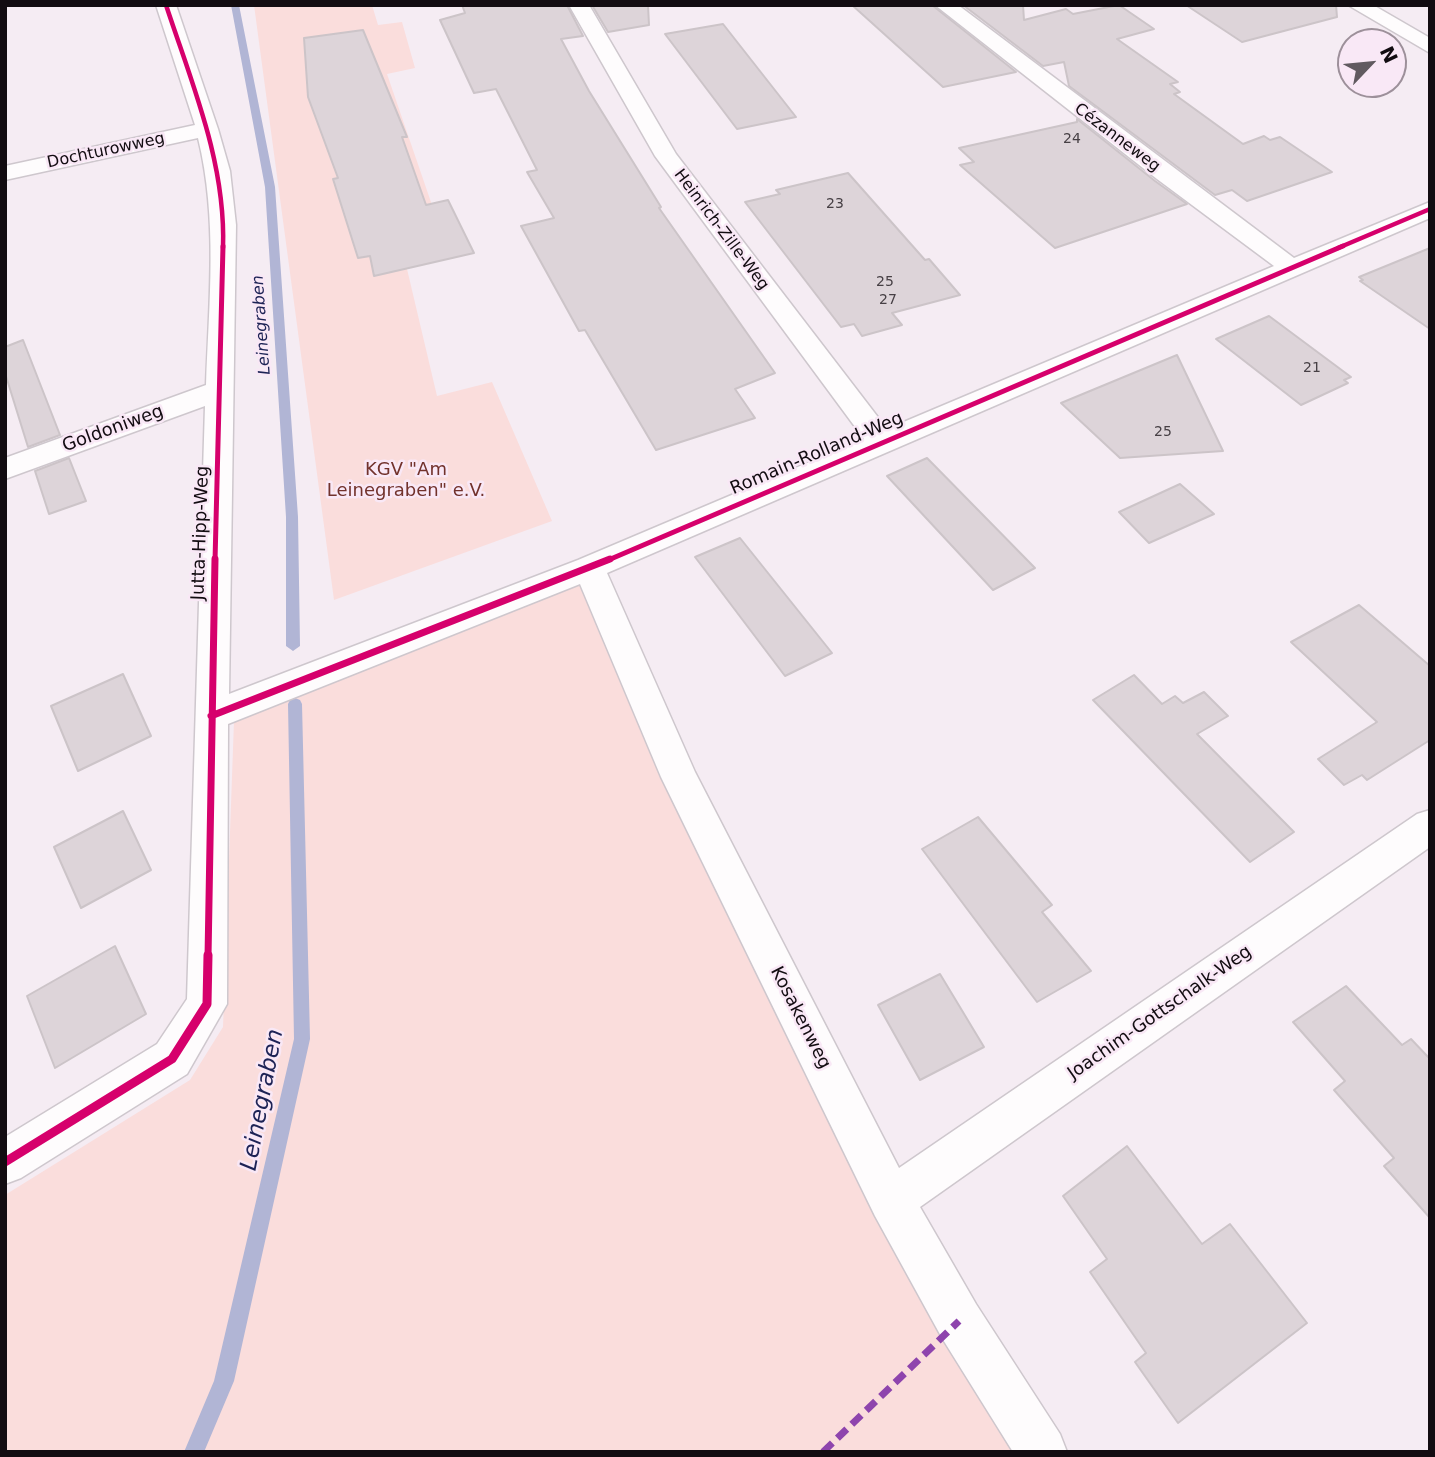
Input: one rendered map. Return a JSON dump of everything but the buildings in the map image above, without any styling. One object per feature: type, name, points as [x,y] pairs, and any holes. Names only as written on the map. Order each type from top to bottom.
[{"type":"street","name":"Jutta-Hipp-Weg","points":[[5,1162],[172,1059],[207,1004],[211,716],[225,225],[218,172],[207,129],[166,5]]},
{"type":"street","name":"Heinrich-Zille-Weg","points":[[579,5],[666,156],[882,443]]},
{"type":"street","name":"Cézanneweg","points":[[945,5],[1291,267]]},
{"type":"street","points":[[1358,5],[1430,47]]},
{"type":"street","name":"Dochturowweg","points":[[5,173],[207,129]]},
{"type":"street","name":"Romain-Rolland-Weg","points":[[211,716],[589,568],[1430,209]]},
{"type":"street","name":"Goldoniweg","points":[[5,469],[221,390]]},
{"type":"street","name":"Kosakenweg","points":[[589,568],[679,777],[891,1200],[959,1321],[1042,1452]]},
{"type":"street","name":"Joachim-Gottschalk-Weg","points":[[891,1200],[1430,826]]},
{"type":"green space","name":"KGV \"Am Leinegraben\" e.V.","points":[[254,5],[372,5],[378,25],[402,22],[415,68],[387,74],[445,243],[403,252],[437,396],[492,382],[552,521],[334,600]]},
{"type":"green space","points":[[580,585],[678,804],[1023,1452],[5,1452],[5,1195],[190,1080],[223,1027],[234,721]]},
{"type":"waterway","name":"Leinegraben","points":[[235,5],[270,187],[292,517],[293,646]]},
{"type":"waterway","name":"Leinegraben","points":[[194,1452],[224,1381],[302,1039],[295,704]]},
{"type":"marked path","points":[[823,1452],[959,1321]]},
{"type":"cycle path","points":[[5,1162],[172,1059],[207,1004],[211,716],[224,225],[218,171],[207,129],[166,5]]},
{"type":"cycle path","points":[[211,716],[589,568],[1430,209]]}]
